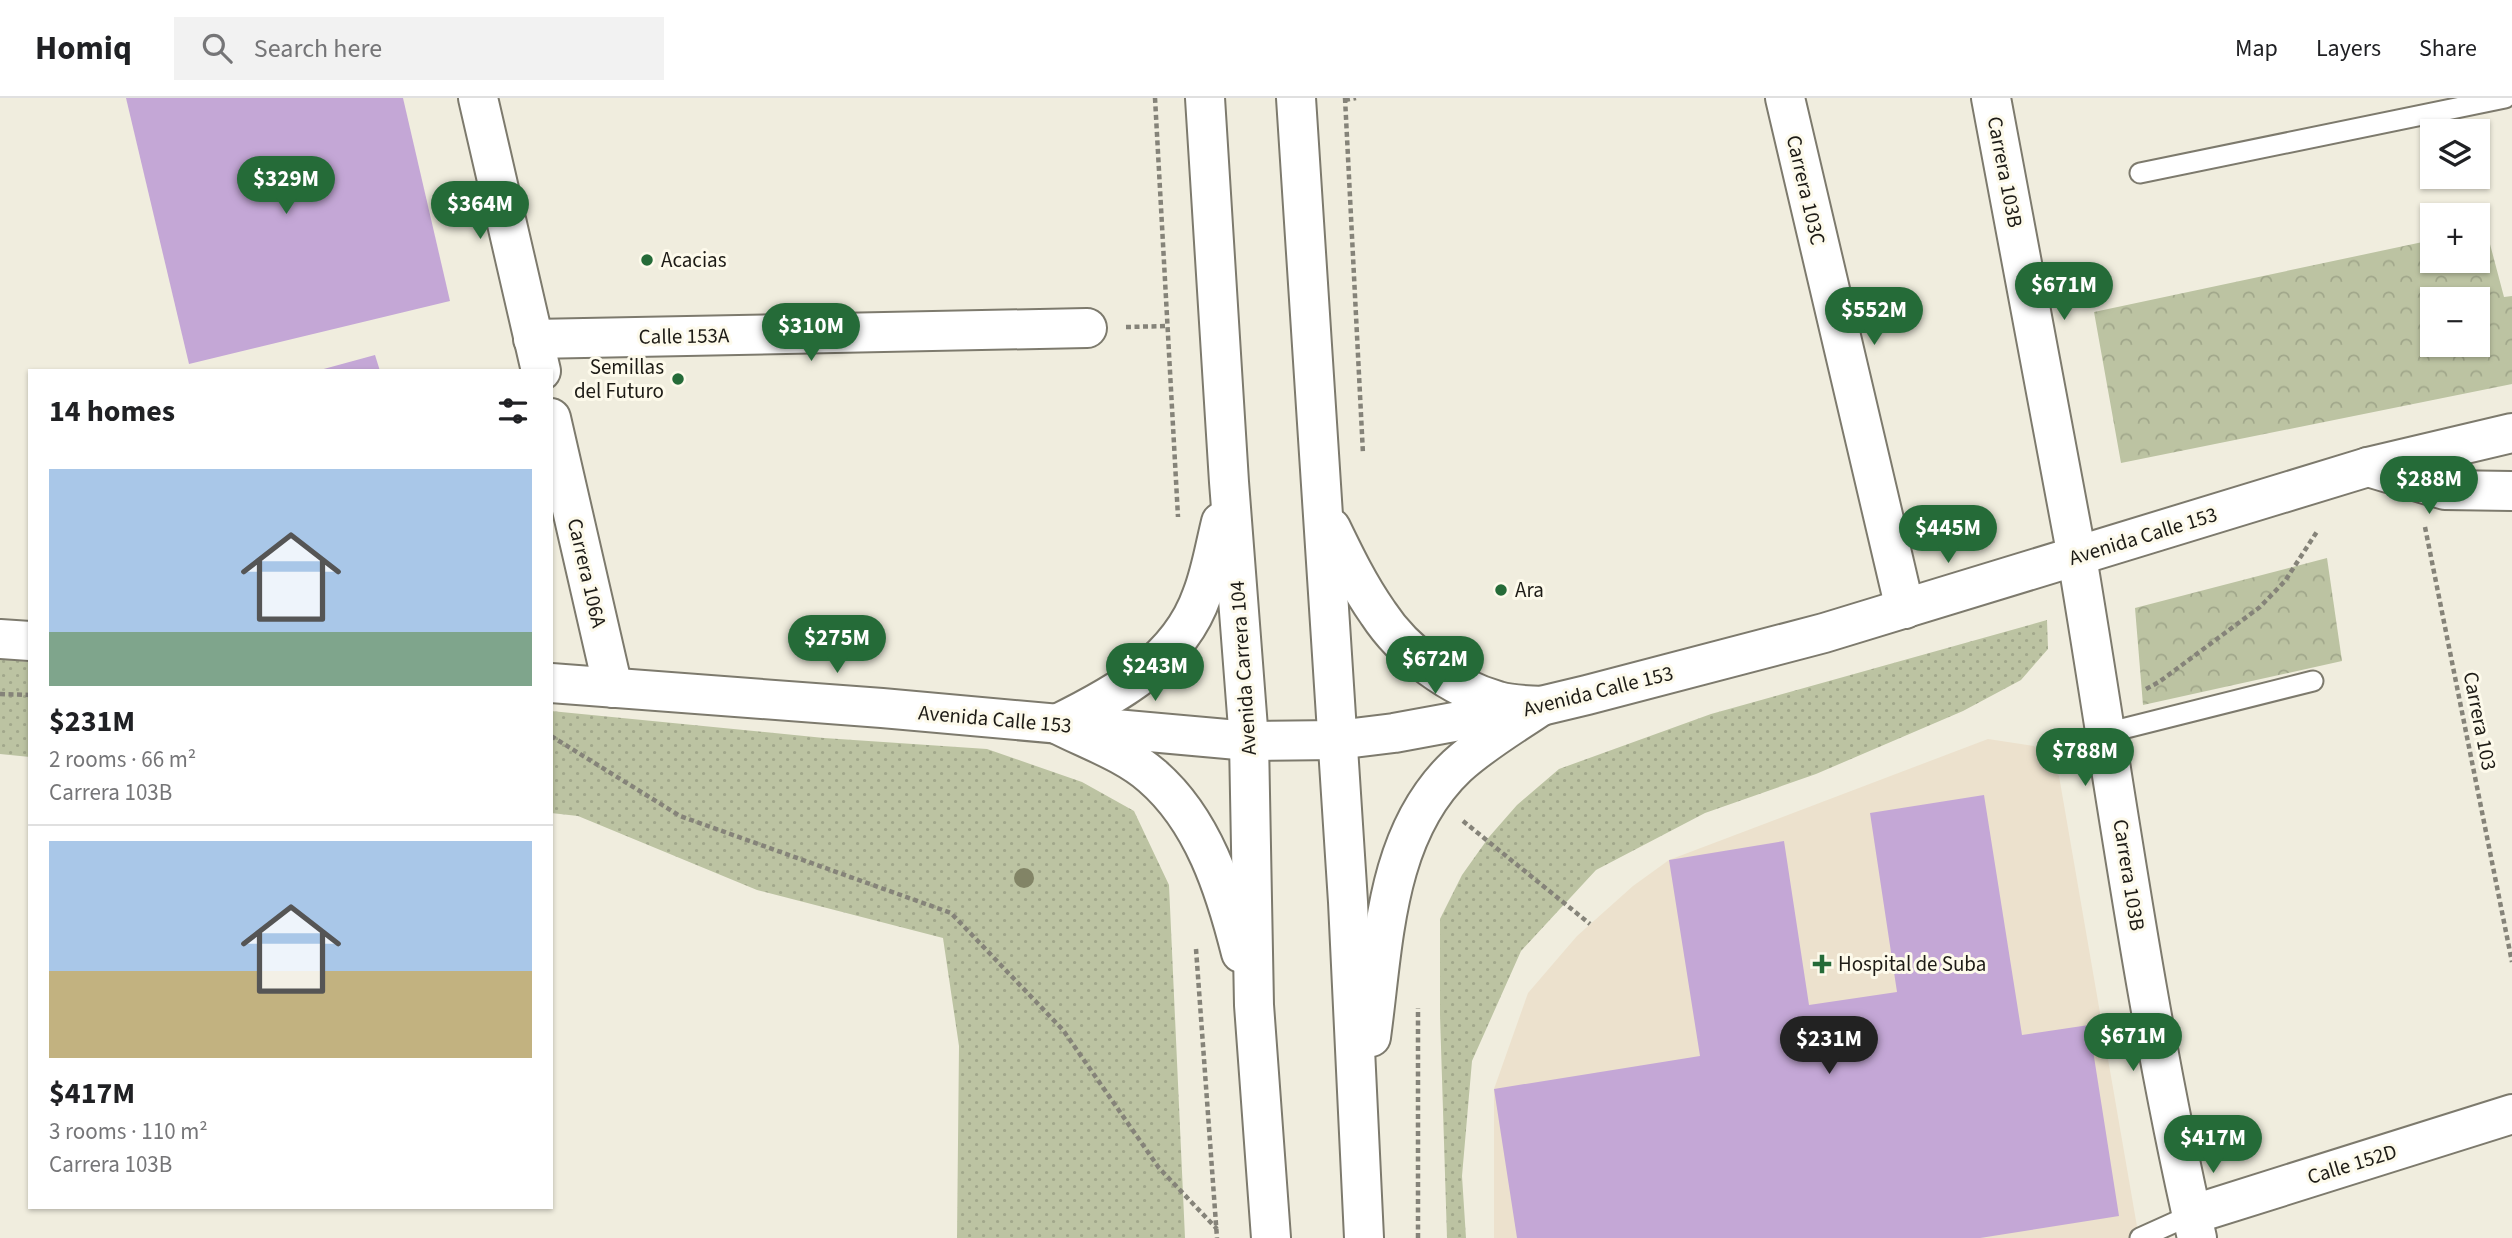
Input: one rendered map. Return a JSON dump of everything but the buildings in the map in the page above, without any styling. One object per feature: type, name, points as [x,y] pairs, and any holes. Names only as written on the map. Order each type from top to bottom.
[{"type":"main road","points":[[478,98],[537,355]]},
{"type":"main road","name":"Avenida Carrera 104","points":[[1205,98],[1229,482],[1249,741],[1254,1005],[1271,1238]]},
{"type":"main road","points":[[1296,98],[1348,902],[1364,1238]]},
{"type":"main road","name":"Carrera 103C","points":[[1785,98],[1905,609]]},
{"type":"main road","name":"Carrera 103B","points":[[1991,98],[2077,557],[2172,1125],[2194,1226]]},
{"type":"main road","name":"Calle 153A","points":[[537,355],[1087,328]]},
{"type":"main road","name":"Carrera 106A","points":[[553,427],[612,688]]},
{"type":"main road","name":"Avenida Calle 153","points":[[553,683],[1249,741],[1337,740],[1425,728],[1541,706],[1824,633],[2368,467],[2512,433]]},
{"type":"main road","points":[[2368,467],[2445,490],[2512,491]]},
{"type":"main road","points":[[1057,724],[1100,703],[1135,680],[1167,654],[1184,633],[1202,597],[1229,482]]},
{"type":"main road","points":[[1322,510],[1351,569],[1379,616],[1429,666],[1472,691],[1500,702],[1541,706]]},
{"type":"main road","points":[[0,639],[28,641]]},
{"type":"main road","points":[[1358,1126],[1394,878],[1415,821],[1429,799],[1457,766],[1541,706]]},
{"type":"main road","points":[[1057,724],[1120,755],[1150,774],[1170,794],[1186,816],[1216,871],[1254,1005]]},
{"type":"main road","name":"Calle 152D","points":[[2194,1226],[2512,1114]]},
{"type":"lane","points":[[2140,173],[2505,98]]},
{"type":"lane","points":[[2106,733],[2313,681]]},
{"type":"lane","points":[[2140,1238],[2194,1226]]},
{"type":"path","points":[[1155,98],[1178,526]]},
{"type":"path","points":[[1356,98],[1345,99],[1363,455]]},
{"type":"path","name":"Carrera 103","points":[[2425,527],[2512,962]]},
{"type":"path","points":[[2136,694],[2159,682],[2260,607],[2285,581],[2318,530]]},
{"type":"path","points":[[0,694],[28,695]]},
{"type":"path","points":[[553,736],[680,816],[951,913],[1063,1030],[1158,1168],[1217,1228]]},
{"type":"path","points":[[1459,817],[1590,924]]},
{"type":"path","points":[[1195,939],[1217,1238]]},
{"type":"path","points":[[1418,995],[1418,1238]]},
{"type":"shaded area","name":"Hospital de Suba","points":[[1988,739],[2034,746],[2059,776],[2139,1238],[1494,1238],[1494,1089],[1528,993],[1577,936],[1633,886],[1669,860]]},
{"type":"green space","points":[[2420,243],[2420,273],[2490,273],[2490,244],[2504,297],[2512,296],[2512,384],[2121,463],[2094,312]]},
{"type":"green space","points":[[2327,558],[2342,661],[2143,705],[2135,608]]},
{"type":"green space","points":[[2047,620],[2048,649],[2021,680],[1963,711],[1816,774],[1705,813],[1596,870],[1521,951],[1472,1061],[1462,1176],[1466,1238],[1447,1238],[1440,1015],[1440,919],[1462,875],[1489,837],[1517,805],[1559,769],[1711,714]]},
{"type":"green space","points":[[0,659],[28,662],[28,757],[0,754]]},
{"type":"green space","points":[[553,711],[824,738],[987,749],[1082,782],[1134,811],[1169,885],[1185,1238],[957,1238],[959,1046],[943,938],[757,890],[578,816],[553,813]]},
{"type":"place","name":"Acacias","points":[[647,260]]},
{"type":"place","name":"Semillas del Futuro","points":[[678,379]]},
{"type":"place","name":"Ara","points":[[1501,590]]},
{"type":"place","name":"Hospital de Suba","points":[[1822,964]]}]
